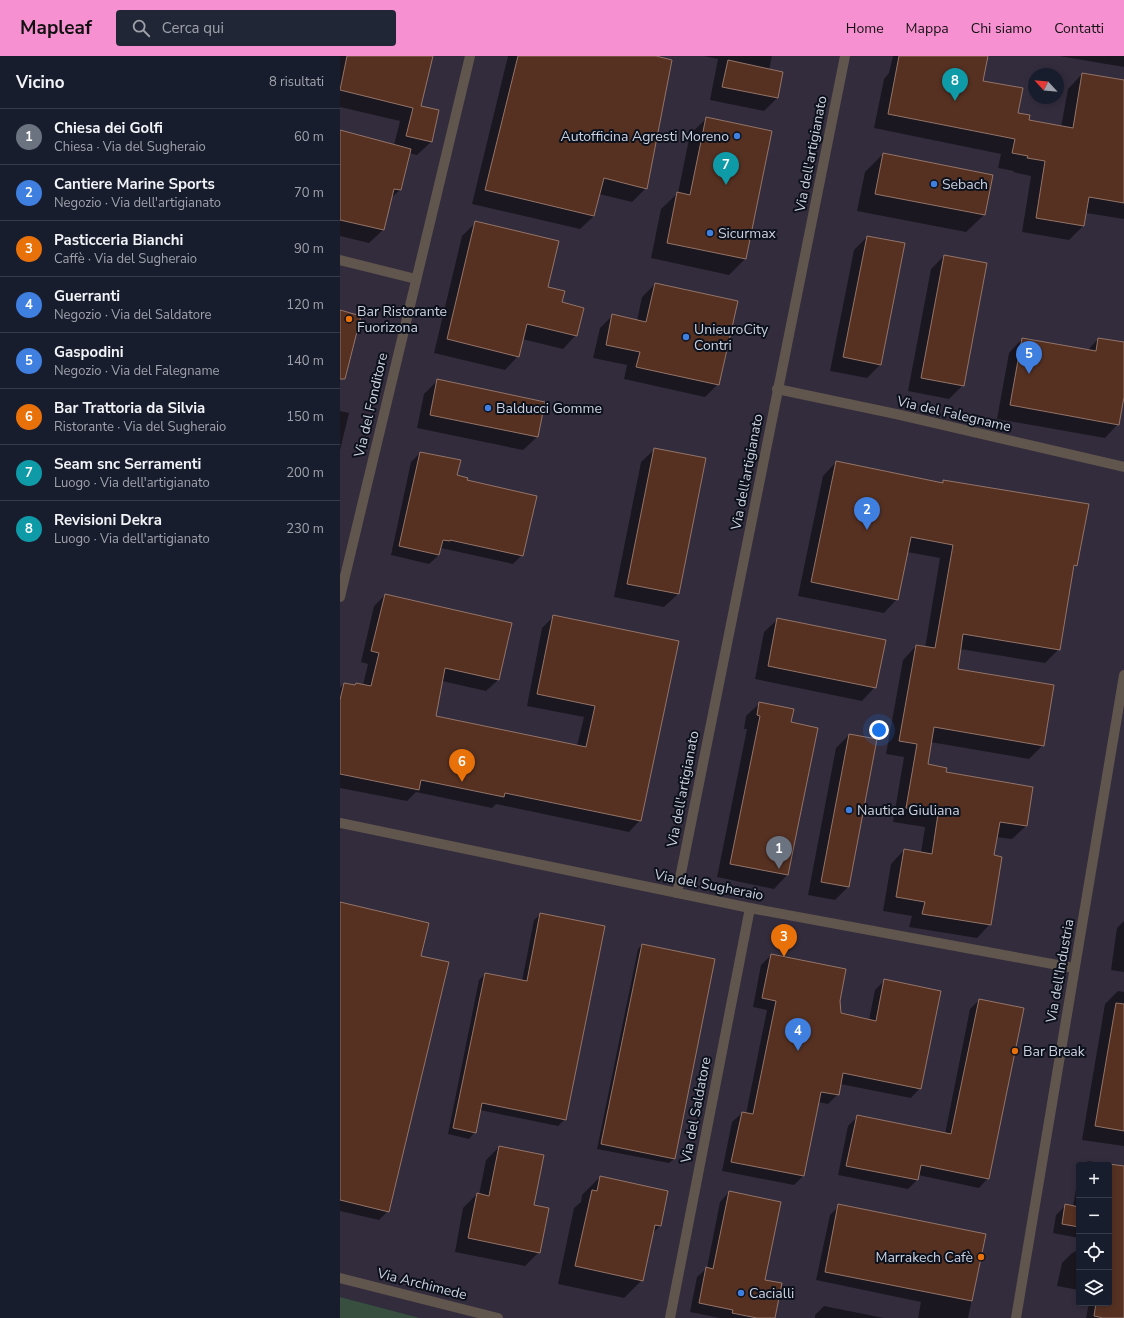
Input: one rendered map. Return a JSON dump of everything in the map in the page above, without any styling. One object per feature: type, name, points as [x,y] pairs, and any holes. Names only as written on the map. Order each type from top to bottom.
[{"type":"street","name":"Via del Fonditore","points":[[340,598],[470,56]]},
{"type":"street","name":"Via dell'artigianato","points":[[677,893],[845,56]]},
{"type":"street","points":[[340,260],[416,279]]},
{"type":"street","name":"Via del Falegname","points":[[777,389],[903,416],[1124,467]]},
{"type":"street","name":"Via dell'Industria","points":[[1016,1318],[1124,675]]},
{"type":"street","name":"Via del Sugheraio","points":[[340,823],[750,908],[1074,968]]},
{"type":"street","name":"Via del Saldatore","points":[[670,1318],[750,908]]},
{"type":"street","name":"Via Archimede","points":[[340,1278],[498,1318]]},
{"type":"shaded area","points":[[340,56],[1124,56],[1124,1318],[420,1318],[340,1297]]},
{"type":"green space","points":[[340,1297],[420,1318],[340,1318]]},
{"type":"building","points":[[347,56],[433,56],[421,106],[439,110],[432,142],[406,136],[413,108],[340,90]]},
{"type":"building","points":[[518,56],[656,56],[672,60],[647,189],[604,178],[594,216],[485,190]]},
{"type":"building","points":[[899,56],[988,56],[983,81],[1023,88],[1018,113],[1030,115],[1029,120],[1073,128],[1082,73],[1124,80],[1124,203],[1089,197],[1084,226],[1036,218],[1045,161],[1027,158],[1028,156],[1012,153],[1015,139],[888,114]]},
{"type":"building","points":[[728,60],[783,72],[778,98],[722,87]]},
{"type":"building","points":[[706,117],[772,131],[746,259],[667,243],[677,192],[690,195]]},
{"type":"building","points":[[340,130],[411,149],[401,190],[394,189],[384,230],[340,220]]},
{"type":"building","name":"Sebach","points":[[883,153],[993,175],[985,215],[875,194]]},
{"type":"building","points":[[475,221],[559,241],[548,287],[565,291],[562,302],[584,308],[577,336],[527,324],[519,357],[447,339]]},
{"type":"building","points":[[867,236],[905,243],[881,365],[843,357]]},
{"type":"building","points":[[944,255],[987,263],[964,386],[921,378]]},
{"type":"building","name":"UnieuroCity Contri","points":[[655,283],[738,301],[719,385],[636,367],[640,352],[606,345],[612,314],[646,322]]},
{"type":"building","points":[[340,310],[361,316],[345,379],[340,379]]},
{"type":"building","points":[[1022,338],[1096,351],[1098,338],[1124,342],[1124,397],[1119,425],[1010,405]]},
{"type":"building","name":"Balducci Gomme","points":[[437,379],[545,402],[538,437],[430,415]]},
{"type":"building","points":[[654,448],[706,458],[679,594],[627,584]]},
{"type":"building","points":[[420,452],[461,460],[457,475],[468,478],[467,480],[537,496],[523,556],[450,540],[443,540],[439,555],[399,546]]},
{"type":"building","points":[[836,461],[943,483],[943,480],[1089,504],[1077,566],[1074,565],[1060,650],[963,634],[958,669],[1054,685],[1044,746],[934,727],[928,764],[947,768],[946,772],[1033,787],[1027,826],[1000,822],[994,855],[1002,857],[991,925],[922,914],[925,902],[896,897],[904,849],[932,854],[938,814],[906,808],[917,744],[899,741],[916,645],[935,648],[953,545],[911,537],[898,600],[811,582]]},
{"type":"building","points":[[385,594],[512,623],[499,680],[445,668],[436,716],[586,747],[595,706],[537,694],[553,615],[679,641],[641,821],[505,793],[504,797],[421,780],[419,790],[340,774],[340,700],[344,683],[355,685],[356,683],[371,686],[379,653],[371,651]]},
{"type":"building","points":[[777,618],[886,640],[876,688],[768,666]]},
{"type":"building","points":[[759,702],[794,709],[791,722],[818,728],[788,875],[730,864],[760,716],[757,715]]},
{"type":"building","name":"Nautica Giuliana","points":[[849,734],[877,739],[849,887],[821,882]]},
{"type":"building","points":[[340,902],[429,923],[421,956],[449,962],[389,1212],[340,1200]]},
{"type":"building","points":[[540,913],[605,926],[566,1120],[482,1103],[476,1133],[453,1128],[485,973],[527,981]]},
{"type":"building","points":[[642,944],[715,959],[675,1159],[601,1144]]},
{"type":"building","points":[[771,954],[846,969],[840,1001],[841,1013],[876,1021],[884,979],[941,991],[921,1089],[843,1073],[839,1095],[821,1092],[804,1176],[731,1162],[742,1112],[753,1114],[776,1001],[762,998]]},
{"type":"building","points":[[979,999],[1024,1008],[989,1179],[921,1165],[918,1180],[846,1166],[857,1115],[951,1134]]},
{"type":"building","points":[[1116,1003],[1124,1004],[1124,1131],[1095,1126]]},
{"type":"building","points":[[499,1146],[544,1155],[534,1205],[549,1208],[540,1253],[468,1238],[477,1193],[489,1196]]},
{"type":"building","points":[[1112,1164],[1124,1166],[1124,1318],[1103,1318],[1094,1316],[1096,1306],[1112,1306]]},
{"type":"building","points":[[600,1176],[668,1191],[661,1226],[655,1225],[643,1281],[575,1266],[592,1190],[597,1191]]},
{"type":"building","points":[[729,1191],[781,1202],[765,1280],[782,1283],[775,1318],[757,1318],[732,1313],[733,1310],[699,1303],[706,1267],[713,1269]]},
{"type":"building","points":[[838,1204],[986,1234],[972,1301],[825,1272]]},
{"type":"building","points":[[1065,1204],[1076,1206],[1076,1226],[1062,1224]]},
{"type":"place","name":"Revisioni Dekra","points":[[955,101]]},
{"type":"place","name":"Autofficina Agresti Moreno","points":[[737,136]]},
{"type":"place","name":"Sebach","points":[[934,184]]},
{"type":"place","name":"Seam snc Serramenti","points":[[726,185]]},
{"type":"place","name":"Sicurmax","points":[[710,233]]},
{"type":"place","name":"Bar Ristorante Fuorizona","points":[[349,319]]},
{"type":"place","name":"UnieuroCity Contri","points":[[686,337]]},
{"type":"place","name":"Gaspodini","points":[[1029,374]]},
{"type":"place","name":"Balducci Gomme","points":[[488,408]]},
{"type":"place","name":"Cantiere Marine Sports","points":[[867,530]]},
{"type":"place","name":"Bar Trattoria da Silvia","points":[[462,782]]},
{"type":"place","name":"Nautica Giuliana","points":[[849,810]]},
{"type":"place","name":"Chiesa dei Golfi","points":[[779,869]]},
{"type":"place","name":"Pasticceria Bianchi","points":[[784,957]]},
{"type":"place","name":"Guerranti","points":[[798,1051]]},
{"type":"place","name":"Bar Break","points":[[1015,1051]]},
{"type":"place","name":"Marrakech Cafè","points":[[981,1257]]},
{"type":"place","name":"Cacialli","points":[[741,1293]]}]
